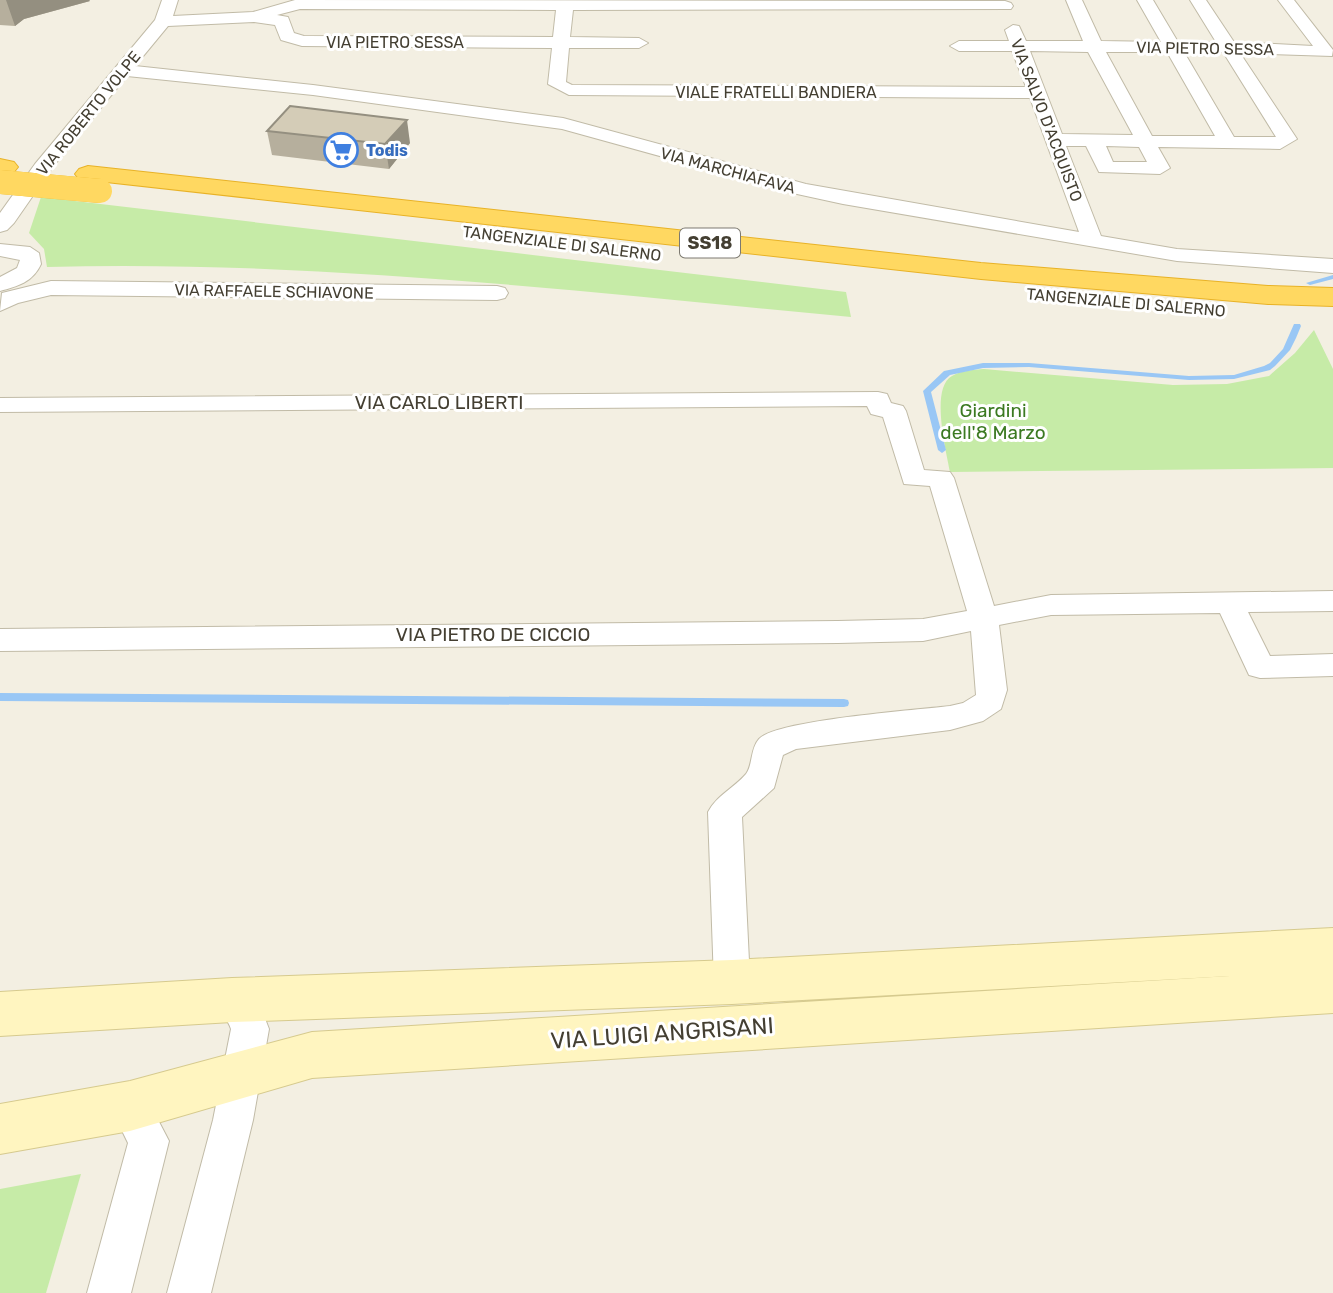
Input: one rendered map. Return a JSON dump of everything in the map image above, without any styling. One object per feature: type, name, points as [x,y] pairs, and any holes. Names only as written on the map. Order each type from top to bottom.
[{"type":"highway","name":"TANGENZIALE DI SALERNO","points":[[2,172],[977,289],[1333,316]]},
{"type":"highway","name":"TANGENZIALE DI SALERNO","points":[[94,183],[954,269],[1333,298]]},
{"type":"street","name":"VIA ROBERTO VOLPE","points":[[0,226],[17,208],[22,196],[47,162],[163,21],[170,0]]},
{"type":"street","points":[[245,17],[262,0]]},
{"type":"street","points":[[1074,0],[1094,46],[1160,168],[1106,168],[1093,141]]},
{"type":"street","points":[[1145,0],[1170,47],[1228,142]]},
{"type":"street","points":[[1055,140],[1280,143],[1287,139],[1198,0]]},
{"type":"street","name":"VIA PIETRO SESSA","points":[[1286,0],[1329,51]]},
{"type":"street","points":[[198,3],[207,14],[245,17],[299,2],[565,5],[1004,3]]},
{"type":"street","name":"VIA ROBERTO VOLPE","points":[[163,21],[198,3]]},
{"type":"street","name":"VIA SALVO D'ACQUISTO","points":[[1004,3],[1092,239]]},
{"type":"street","points":[[558,30],[565,5]]},
{"type":"street","name":"VIA PIETRO SESSA","points":[[163,21],[245,17],[289,21],[287,36],[302,41],[558,30],[639,43]]},
{"type":"street","name":"VIALE FRATELLI BANDIERA","points":[[558,30],[557,83],[569,90],[1038,93]]},
{"type":"street","name":"VIA PIETRO SESSA","points":[[959,47],[1228,47],[1329,51]]},
{"type":"street","name":"VIA MARCHIAFAVA","points":[[125,70],[313,90],[554,122],[804,190],[1177,255],[1333,266]]},
{"type":"street","points":[[17,208],[17,243],[8,277],[51,288]]},
{"type":"street","name":"VIA RAFFAELE SCHIAVONE","points":[[8,277],[10,298],[51,288],[498,293]]},
{"type":"street","name":"VIA CARLO LIBERTI","points":[[0,405],[877,399],[880,410],[894,411],[913,478],[941,478],[984,619]]},
{"type":"street","name":"VIA PIETRO DE CICCIO","points":[[0,640],[923,630],[1051,605],[1333,601]]},
{"type":"street","points":[[1229,602],[1261,667],[1333,665]]},
{"type":"street","points":[[732,982],[725,812],[762,779],[765,755],[770,748],[787,739],[950,718],[984,707],[990,701],[992,690],[984,619]]},
{"type":"street","points":[[0,1014],[232,1000],[732,982],[1333,949]]},
{"type":"street","name":"VIA LUIGI ANGRISANI","points":[[0,1129],[130,1105],[312,1055],[1333,991]]},
{"type":"street","points":[[189,1293],[233,1120],[250,1029],[243,1007],[232,1000]]},
{"type":"street","points":[[109,1293],[149,1140],[130,1105]]},
{"type":"green space","points":[[41,197],[846,292],[851,317],[550,288],[349,273],[249,268],[47,267],[44,249],[29,233]]},
{"type":"green space","name":"Giardini dell'8 Marzo","points":[[1314,330],[1333,369],[1333,468],[950,472],[941,406],[945,383],[956,374],[984,369],[1173,385],[1227,384],[1269,376],[1295,353]]},
{"type":"green space","points":[[81,1174],[46,1293],[0,1293],[0,1189]]},
{"type":"building","points":[[290,106],[407,120],[385,144],[267,131]]},
{"type":"waterway","points":[[1310,283],[1333,277]]},
{"type":"waterway","points":[[942,450],[927,391],[947,373],[983,365],[1029,365],[1189,378],[1234,377],[1267,368],[1277,360],[1286,350],[1297,326]]},
{"type":"waterway","points":[[0,697],[844,703]]},
{"type":"place","name":"Todis","points":[[341,150]]}]
